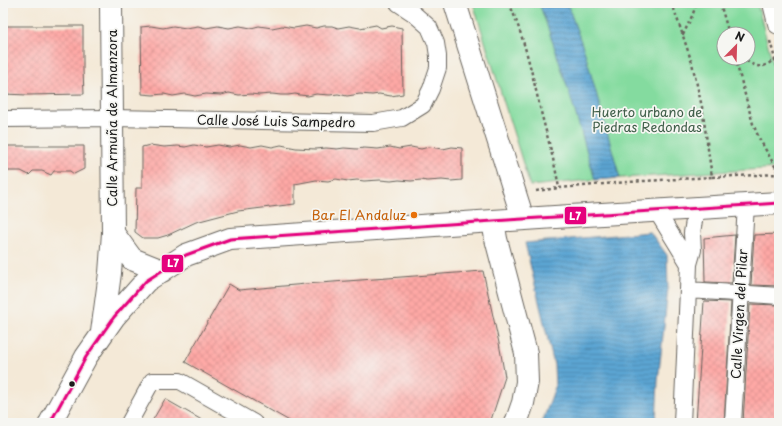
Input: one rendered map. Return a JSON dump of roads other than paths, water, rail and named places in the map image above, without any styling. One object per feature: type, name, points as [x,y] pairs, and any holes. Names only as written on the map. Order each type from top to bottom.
[{"type":"street","name":"Calle Armuña de Almanzora","points":[[101,335],[110,273],[113,234],[111,3]]},
{"type":"street","name":"Calle José Luis Sampedro","points":[[3,119],[112,118],[373,123],[402,118],[423,105],[431,89],[438,68],[438,56],[436,43],[429,27],[413,13],[398,3]]},
{"type":"street","points":[[455,3],[523,219]]},
{"type":"street","points":[[774,3],[779,23]]},
{"type":"street","points":[[50,423],[86,357],[114,317],[146,280],[186,256],[230,239],[493,220],[779,202]]},
{"type":"street","name":"Calle Virgen del Pilar","points":[[733,423],[746,205]]},
{"type":"street","points":[[682,423],[689,264],[693,250],[692,233],[696,208]]},
{"type":"street","points":[[656,210],[689,264]]},
{"type":"street","points":[[493,220],[496,239],[526,354],[527,382],[523,403],[516,423]]},
{"type":"street","points":[[113,234],[132,259],[135,281],[132,296]]},
{"type":"street","points":[[132,259],[162,271]]},
{"type":"street","points":[[688,290],[779,296]]},
{"type":"street","points":[[129,423],[152,381],[180,381],[254,423]]},
{"type":"water","points":[[539,3],[567,3],[585,53],[620,178],[595,180]]},
{"type":"water","points":[[650,232],[667,255],[668,289],[658,381],[656,423],[542,423],[555,387],[554,365],[525,243]]},
{"type":"place","name":"Bar El Andaluz","points":[[414,215]]},
{"type":"park label","name":"Huerto urbano de Piedras Redondas","points":[[647,120]]}]
